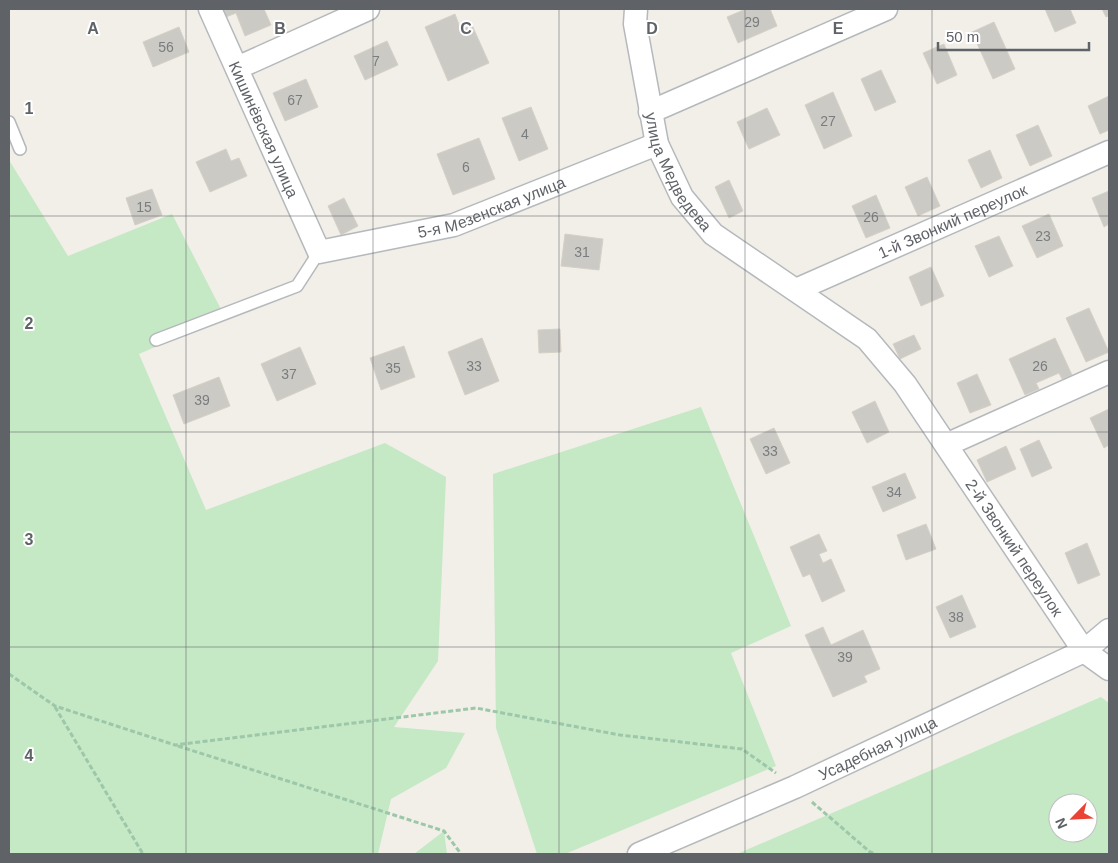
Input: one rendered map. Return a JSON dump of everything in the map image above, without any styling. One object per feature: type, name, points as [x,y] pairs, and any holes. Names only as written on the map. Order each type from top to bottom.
[{"type":"street","name":"Кишинёвская улица","points":[[210,9],[319,252]]},
{"type":"street","points":[[237,68],[368,9]]},
{"type":"street","name":"улица Медведева","points":[[636,9],[635,24],[657,144],[682,197],[713,234],[796,290]]},
{"type":"street","points":[[650,112],[886,9]]},
{"type":"street","name":"5-я Мезенская улица","points":[[319,252],[454,225],[657,144]]},
{"type":"street","name":"1-й Звонкий переулок","points":[[796,290],[1109,152]]},
{"type":"street","name":"2-й Звонкий переулок","points":[[796,290],[867,339],[905,384],[1084,651]]},
{"type":"street","points":[[946,446],[1109,372]]},
{"type":"street","name":"Усадебная улица","points":[[639,854],[795,787],[1084,651],[1109,630]]},
{"type":"street","points":[[1084,651],[1109,669]]},
{"type":"lane","points":[[9,122],[20,149]]},
{"type":"lane","points":[[156,340],[297,286],[319,252]]},
{"type":"path","points":[[9,674],[55,706],[444,831],[461,854]]},
{"type":"path","points":[[55,706],[143,854]]},
{"type":"path","points":[[175,745],[476,708],[620,735],[742,749],[795,787],[870,852],[876,854]]},
{"type":"green space","points":[[9,160],[68,256],[172,214],[225,317],[139,354],[206,510],[385,443],[446,477],[438,661],[394,727],[465,733],[446,768],[391,799],[378,854],[9,854]]},
{"type":"green space","points":[[701,407],[791,626],[731,653],[776,766],[565,854],[537,854],[496,728],[493,474]]},
{"type":"green space","points":[[1101,697],[1109,703],[1109,854],[737,854]]},
{"type":"green space","points":[[444,831],[447,854],[414,854]]},
{"type":"building","points":[[223,9],[264,9],[271,25],[245,36],[236,13],[226,17]]},
{"type":"building","points":[[746,9],[770,9],[777,26],[738,43],[727,17]]},
{"type":"building","points":[[1045,9],[1070,9],[1076,23],[1055,32]]},
{"type":"building","points":[[1102,9],[1109,9],[1109,16],[1106,17]]},
{"type":"building","points":[[455,14],[461,30],[472,25],[489,63],[448,81],[425,27]]},
{"type":"building","points":[[994,22],[1015,69],[993,79],[972,32]]},
{"type":"building","points":[[179,27],[189,52],[153,67],[143,42]]},
{"type":"building","points":[[387,41],[398,65],[365,80],[354,56]]},
{"type":"building","points":[[944,44],[957,75],[937,84],[923,53]]},
{"type":"building","points":[[881,70],[896,102],[875,111],[861,79]]},
{"type":"building","points":[[306,79],[318,107],[285,121],[273,93]]},
{"type":"building","points":[[833,92],[852,136],[824,149],[805,105]]},
{"type":"building","points":[[1109,96],[1109,130],[1100,134],[1088,106]]},
{"type":"building","points":[[531,107],[548,149],[519,161],[502,118]]},
{"type":"building","points":[[767,108],[780,135],[749,149],[737,122]]},
{"type":"building","points":[[1038,125],[1052,156],[1030,166],[1016,135]]},
{"type":"building","points":[[479,138],[495,179],[453,195],[437,154]]},
{"type":"building","points":[[226,149],[231,161],[239,158],[247,176],[210,192],[196,162]]},
{"type":"building","points":[[990,150],[1002,178],[981,188],[968,160]]},
{"type":"building","points":[[927,177],[940,206],[918,216],[905,187]]},
{"type":"building","points":[[729,180],[743,211],[729,218],[715,187]]},
{"type":"building","points":[[152,189],[162,215],[135,225],[126,198]]},
{"type":"building","points":[[1109,191],[1109,224],[1104,227],[1092,198]]},
{"type":"building","points":[[876,195],[890,228],[866,238],[852,206]]},
{"type":"building","points":[[344,198],[358,226],[341,235],[328,206]]},
{"type":"building","points":[[1049,214],[1063,246],[1037,258],[1022,226]]},
{"type":"building","points":[[565,234],[603,239],[599,270],[561,266]]},
{"type":"building","points":[[999,236],[1013,266],[989,277],[975,246]]},
{"type":"building","points":[[931,267],[944,296],[921,306],[909,277]]},
{"type":"building","points":[[1089,308],[1109,352],[1086,362],[1066,318]]},
{"type":"building","points":[[560,329],[561,352],[539,353],[538,330]]},
{"type":"building","points":[[914,335],[921,349],[900,359],[893,344]]},
{"type":"building","points":[[482,338],[499,381],[465,395],[448,352]]},
{"type":"building","points":[[1055,338],[1072,375],[1062,379],[1059,373],[1036,383],[1039,389],[1025,395],[1009,359]]},
{"type":"building","points":[[404,346],[415,377],[381,390],[370,358]]},
{"type":"building","points":[[300,347],[316,384],[277,401],[261,364]]},
{"type":"building","points":[[977,374],[991,405],[970,413],[957,383]]},
{"type":"building","points":[[219,377],[230,406],[184,424],[173,395]]},
{"type":"building","points":[[875,401],[889,432],[867,443],[852,412]]},
{"type":"building","points":[[1109,409],[1109,445],[1104,448],[1090,418]]},
{"type":"building","points":[[774,428],[790,463],[766,474],[750,439]]},
{"type":"building","points":[[1039,440],[1052,468],[1032,477],[1020,449]]},
{"type":"building","points":[[1006,446],[1016,469],[987,482],[977,460]]},
{"type":"building","points":[[905,473],[916,498],[883,512],[872,487]]},
{"type":"building","points":[[926,524],[936,549],[906,560],[897,535]]},
{"type":"building","points":[[819,534],[827,551],[819,554],[823,563],[831,559],[845,591],[822,602],[810,574],[803,577],[790,547]]},
{"type":"building","points":[[1087,543],[1100,575],[1078,584],[1065,553]]},
{"type":"building","points":[[962,595],[976,627],[950,638],[936,607]]},
{"type":"building","points":[[823,627],[831,645],[863,630],[880,669],[864,676],[867,682],[833,697],[805,635]]}]
